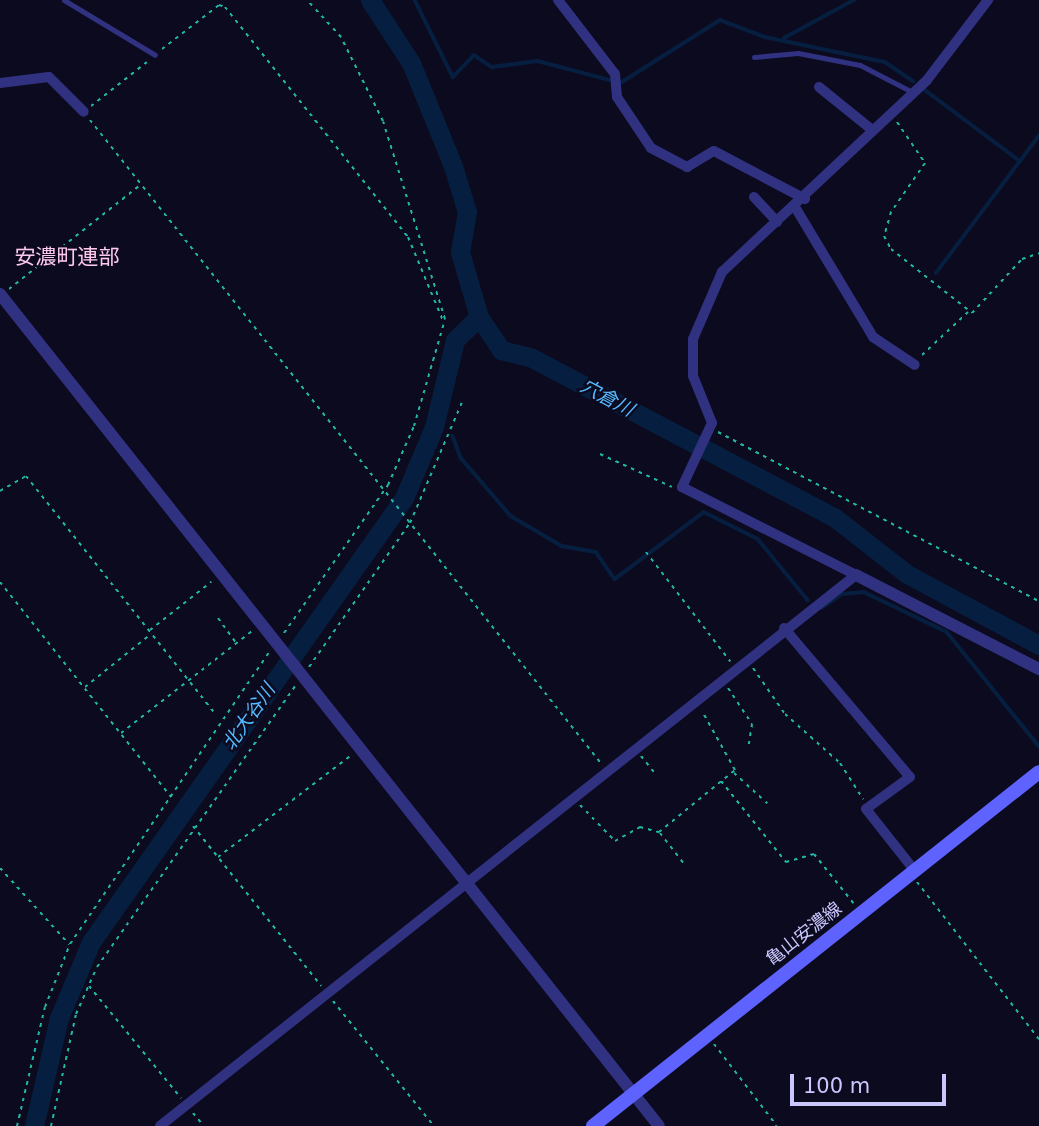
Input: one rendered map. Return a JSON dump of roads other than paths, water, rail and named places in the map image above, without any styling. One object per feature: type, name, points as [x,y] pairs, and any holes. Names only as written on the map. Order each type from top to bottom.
[{"type":"main road","name":"亀山安濃線","points":[[593,1126],[1039,772]]},
{"type":"street","points":[[558,0],[615,74],[617,97],[651,148],[687,167],[714,150],[805,199]]},
{"type":"street","points":[[988,0],[914,93],[871,129],[805,199],[722,272],[693,338],[693,376],[712,411],[710,431],[682,486],[1039,669]]},
{"type":"street","points":[[0,83],[49,77],[84,112]]},
{"type":"street","points":[[820,87],[871,129]]},
{"type":"street","points":[[754,197],[777,222]]},
{"type":"street","points":[[795,207],[873,337],[915,365]]},
{"type":"street","points":[[0,295],[659,1126]]},
{"type":"street","points":[[160,1126],[605,769],[856,575]]},
{"type":"street","points":[[784,628],[911,777],[866,809],[914,872]]},
{"type":"lane","points":[[64,0],[155,55]]},
{"type":"lane","points":[[754,57],[798,53],[860,65],[914,93]]},
{"type":"waterway","name":"穴倉川","points":[[370,0],[411,63],[453,166],[467,212],[460,252],[479,317],[501,350],[532,358],[834,517],[907,574],[1039,645]]},
{"type":"waterway","points":[[415,0],[453,77],[474,55],[492,67],[538,61],[613,81]]},
{"type":"waterway","points":[[784,38],[854,0]]},
{"type":"waterway","points":[[622,82],[720,20],[765,37],[885,62],[913,81]]},
{"type":"waterway","points":[[925,90],[1020,161]]},
{"type":"waterway","points":[[936,273],[1039,136]]},
{"type":"waterway","name":"北大谷川","points":[[34,1126],[59,1018],[91,942],[404,498],[434,427],[455,340],[479,317]]},
{"type":"waterway","points":[[453,436],[461,458],[511,516],[562,546],[596,552],[615,579],[704,512],[758,539],[808,600]]},
{"type":"waterway","points":[[822,608],[842,594],[864,592],[947,632],[1039,746]]},
{"type":"district","name":"安濃町連部","points":[[67,257]]}]
